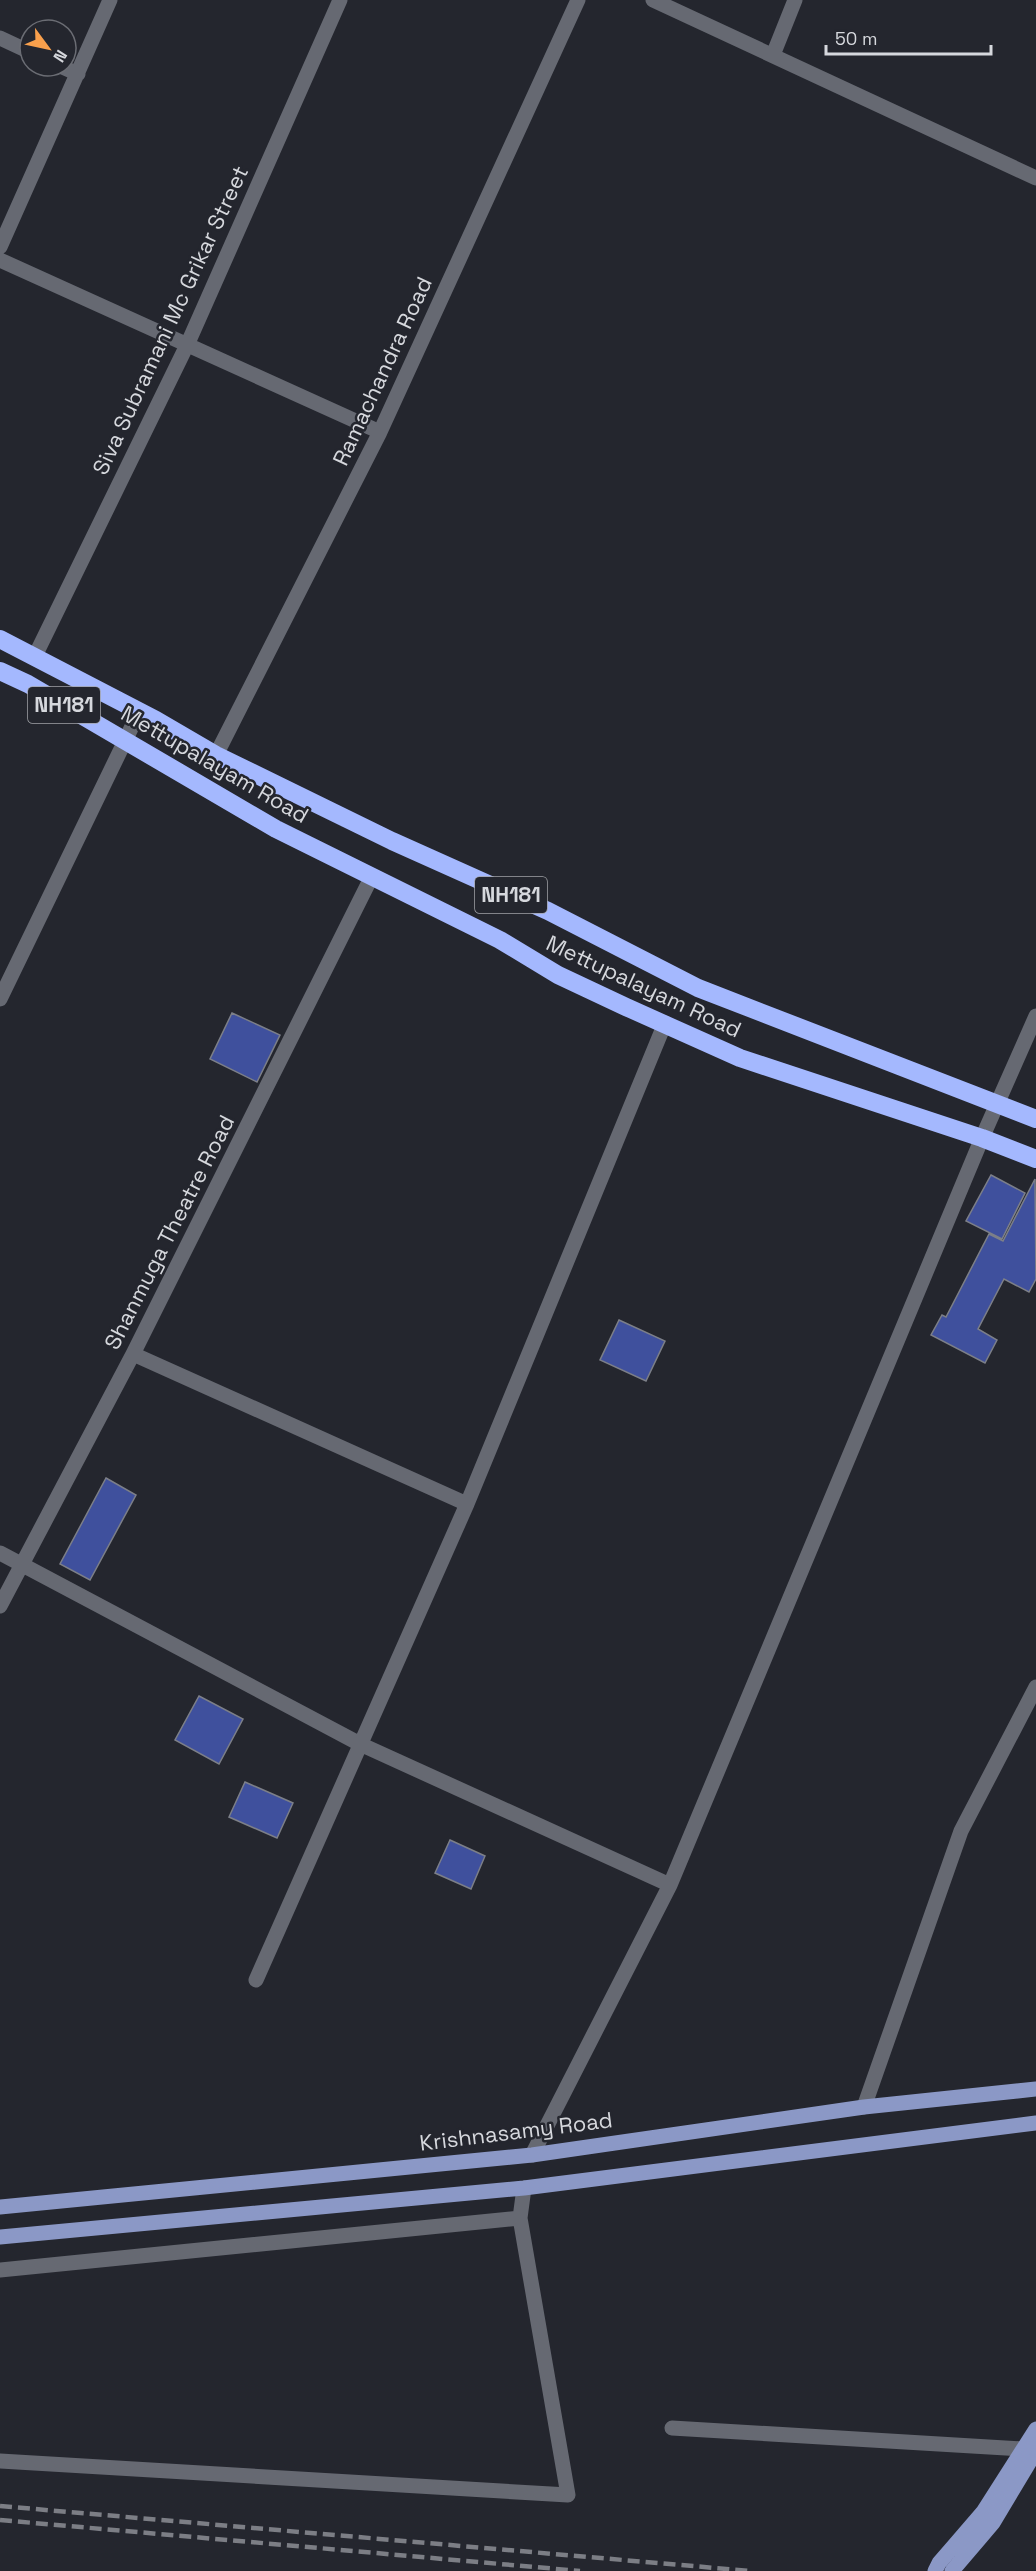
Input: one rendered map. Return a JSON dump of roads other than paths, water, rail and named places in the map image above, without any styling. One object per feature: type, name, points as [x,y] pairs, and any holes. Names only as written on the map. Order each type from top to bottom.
[{"type":"highway","name":"Mettupalayam Road","points":[[0,639],[140,712],[216,755],[392,841],[548,912],[698,988],[1036,1119]]},
{"type":"highway","name":"Mettupalayam Road","points":[[0,671],[28,684],[276,829],[500,940],[558,975],[626,1008],[665,1023],[740,1058],[982,1138],[1036,1159]]},
{"type":"main road","name":"Krishnasamy Road","points":[[0,2207],[532,2154],[864,2107],[1036,2089]]},
{"type":"main road","points":[[0,2237],[524,2188],[1036,2123]]},
{"type":"main road","points":[[952,2571],[993,2523],[1030,2450],[1036,2429]]},
{"type":"main road","points":[[935,2571],[939,2563],[984,2512],[1030,2450]]},
{"type":"street","points":[[78,74],[110,0]]},
{"type":"street","name":"Siva Subramani Mc Grikar Street","points":[[35,656],[188,343],[340,0]]},
{"type":"street","name":"Ramachandra Road","points":[[216,755],[380,432],[578,0]]},
{"type":"street","points":[[653,0],[1036,178]]},
{"type":"street","points":[[772,55],[795,0]]},
{"type":"street","points":[[0,38],[18,46]]},
{"type":"street","points":[[0,247],[76,78]]},
{"type":"street","points":[[0,260],[188,343],[380,432]]},
{"type":"street","points":[[0,999],[140,712]]},
{"type":"street","name":"Shanmuga Theatre Road","points":[[0,1606],[133,1354],[372,876]]},
{"type":"street","points":[[532,2154],[670,1885],[997,1102],[1036,1016]]},
{"type":"street","points":[[256,1980],[467,1504],[665,1023]]},
{"type":"street","points":[[133,1354],[467,1504]]},
{"type":"street","points":[[0,1553],[360,1744],[670,1885]]},
{"type":"street","points":[[864,2107],[961,1831],[1036,1687]]},
{"type":"street","points":[[0,2461],[568,2495],[520,2218],[524,2188]]},
{"type":"street","points":[[0,2270],[520,2218]]},
{"type":"street","points":[[672,2428],[1030,2450]]},
{"type":"railway","points":[[0,2506],[750,2571]]},
{"type":"railway","points":[[0,2520],[580,2571]]}]
